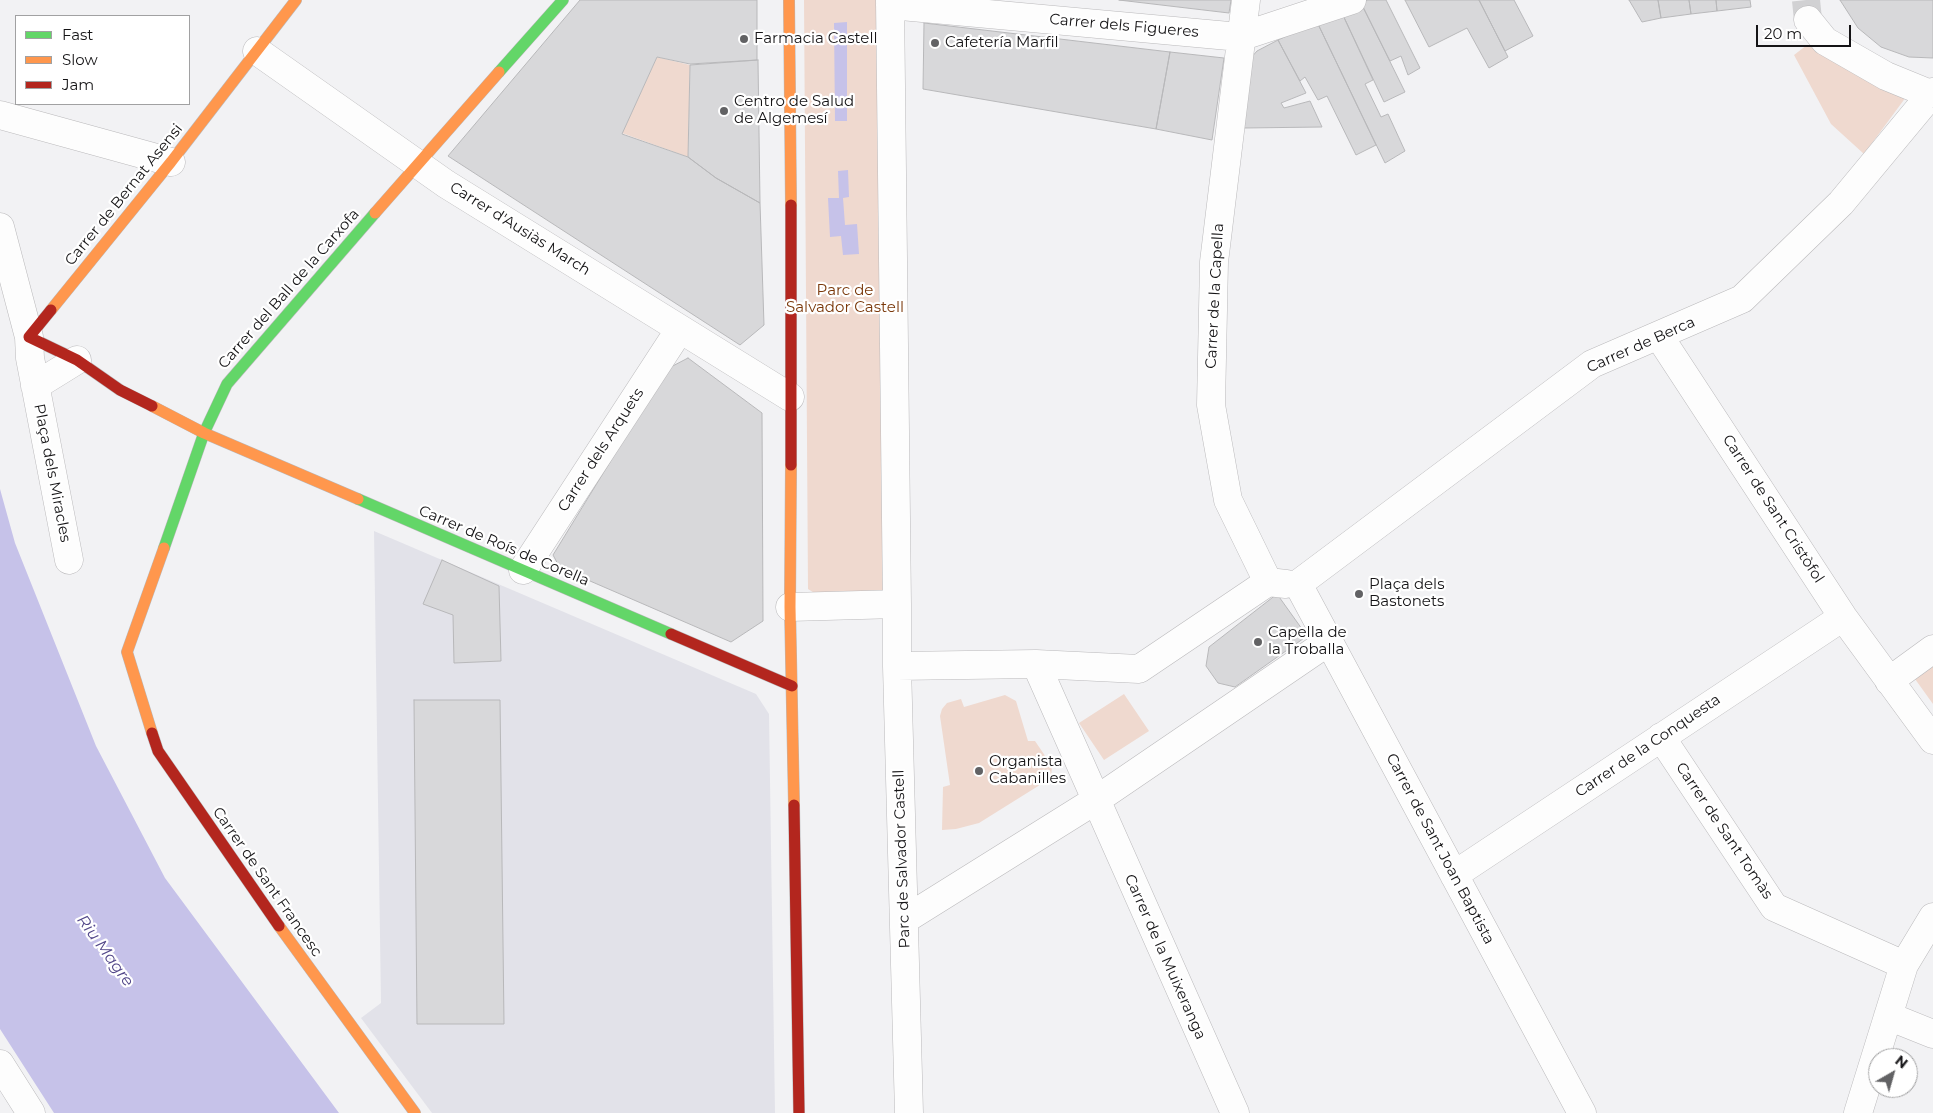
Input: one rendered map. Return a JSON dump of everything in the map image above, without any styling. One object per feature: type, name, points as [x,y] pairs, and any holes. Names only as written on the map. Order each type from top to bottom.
[{"type":"street","name":"Carrer de Bernat Asensi","points":[[29,337],[172,162],[296,0]]},
{"type":"street","name":"Carrer del Ball de la Carxofa","points":[[127,652],[204,434],[227,384],[417,164],[563,0]]},
{"type":"street","points":[[789,0],[792,274],[790,607],[798,1113]]},
{"type":"street","name":"Carrer de la Capella","points":[[1246,0],[1214,262],[1211,405],[1228,500],[1268,582]]},
{"type":"street","name":"Carrer dels Figueres","points":[[890,2],[1240,37],[1352,0]]},
{"type":"street","name":"Parc de Salvador Castell","points":[[890,2],[897,666],[910,1113]]},
{"type":"street","points":[[1808,20],[1825,41],[1886,76],[1931,93]]},
{"type":"street","name":"Carrer d'Ausiàs March","points":[[257,51],[417,164],[790,397]]},
{"type":"street","name":"Carrer de Berca","points":[[1298,584],[1592,364],[1742,299],[1841,203],[1931,93]]},
{"type":"street","points":[[0,115],[172,162]]},
{"type":"street","name":"Plaça dels Miracles","points":[[0,227],[29,337],[35,386],[69,560]]},
{"type":"street","name":"Carrer dels Arquets","points":[[523,570],[680,329]]},
{"type":"street","name":"Carrer de Sant Cristòfol","points":[[1659,336],[1843,617],[1933,740]]},
{"type":"street","points":[[29,337],[77,360],[120,390],[204,434]]},
{"type":"street","name":"Plaça dels Miracles","points":[[35,386],[77,360]]},
{"type":"street","name":"Carrer de Roís de Corella","points":[[204,434],[792,686]]},
{"type":"street","points":[[897,666],[1036,664],[1139,669],[1268,582],[1298,584]]},
{"type":"street","name":"Carrer de Sant Joan Baptista","points":[[1298,584],[1582,1113]]},
{"type":"street","points":[[790,607],[897,604]]},
{"type":"street","name":"Carrer de la Conquesta","points":[[1454,875],[1843,617]]},
{"type":"street","points":[[904,920],[1096,800],[1328,642]]},
{"type":"street","points":[[1889,681],[1933,649]]},
{"type":"street","name":"Carrer de Sant Francesc","points":[[127,652],[158,752],[245,879],[415,1113]]},
{"type":"street","name":"Carrer de la Muixeranga","points":[[1036,664],[1235,1113]]},
{"type":"street","name":"Carrer de Sant Tomàs","points":[[1661,737],[1774,906],[1904,965]]},
{"type":"street","points":[[1858,1113],[1904,965],[1933,917]]},
{"type":"street","points":[[1888,1016],[1933,1034]]},
{"type":"street","points":[[0,1064],[31,1113]]},
{"type":"shaded area","points":[[374,531],[756,694],[769,714],[775,1113],[432,1113],[361,1018],[381,1003]]},
{"type":"green space","name":"Parc de Salvador Castell","points":[[804,0],[879,0],[887,590],[872,597],[819,596],[808,589]]},
{"type":"green space","points":[[1807,45],[1906,97],[1864,154],[1831,124],[1794,55]]},
{"type":"green space","points":[[657,57],[690,65],[688,157],[622,133]]},
{"type":"green space","points":[[1933,664],[1933,704],[1915,679]]},
{"type":"green space","points":[[1124,694],[1149,731],[1104,760],[1079,723]]},
{"type":"green space","points":[[1005,695],[1016,701],[1028,741],[1035,741],[1052,766],[1051,778],[979,823],[956,829],[942,830],[943,787],[950,785],[940,716],[942,709],[947,703],[961,699],[964,707]]},
{"type":"water","points":[[847,22],[847,121],[835,121],[834,23]]},
{"type":"water","points":[[848,170],[849,197],[843,198],[845,225],[857,224],[859,254],[843,255],[841,236],[830,237],[828,198],[839,198],[838,171]]},
{"type":"water","name":"Riu Magre","points":[[0,489],[15,543],[96,746],[165,878],[339,1113],[54,1113],[0,1029]]},
{"type":"building","points":[[580,0],[757,0],[757,60],[690,64],[657,57],[622,134],[688,157],[716,178],[760,203],[764,325],[740,345],[448,156]]},
{"type":"building","points":[[1119,0],[1231,0],[1229,13]]},
{"type":"building","points":[[1367,0],[1386,0],[1420,68],[1408,75],[1401,56],[1390,61],[1361,3]]},
{"type":"building","points":[[1405,0],[1479,0],[1508,57],[1489,68],[1467,28],[1429,47]]},
{"type":"building","points":[[1479,0],[1514,0],[1533,36],[1505,51]]},
{"type":"building","points":[[1629,0],[1658,0],[1661,18],[1642,22]]},
{"type":"building","points":[[1658,0],[1689,0],[1691,14],[1661,18]]},
{"type":"building","points":[[1689,0],[1716,0],[1717,11],[1691,14]]},
{"type":"building","points":[[1716,0],[1750,0],[1751,7],[1717,11]]},
{"type":"building","points":[[1840,0],[1933,0],[1933,58],[1909,57],[1881,47],[1858,28]]},
{"type":"building","points":[[1361,3],[1405,92],[1384,102],[1341,11]]},
{"type":"building","points":[[1341,11],[1373,80],[1365,84],[1381,117],[1388,114],[1405,151],[1385,163],[1317,22]]},
{"type":"building","points":[[1317,22],[1376,145],[1356,155],[1327,96],[1318,100],[1305,77],[1300,81],[1278,40]]},
{"type":"building","points":[[924,23],[1170,52],[1156,129],[923,89]]},
{"type":"building","points":[[1278,40],[1306,93],[1281,103],[1284,108],[1310,101],[1322,127],[1244,128],[1250,59],[1257,51]]},
{"type":"building","points":[[1170,52],[1224,58],[1212,140],[1156,129]]},
{"type":"building","name":"Centro de Salud de Algemesí","points":[[758,60],[760,203],[716,178],[688,157],[690,65]]},
{"type":"building","points":[[688,358],[762,413],[763,621],[731,642],[560,568],[553,555],[667,369]]},
{"type":"building","points":[[442,560],[499,586],[501,661],[454,663],[453,615],[423,604]]},
{"type":"building","name":"Capella de la Troballa","points":[[1277,594],[1307,636],[1235,687],[1218,683],[1206,666],[1209,647]]},
{"type":"building","points":[[414,700],[500,700],[504,1024],[417,1024]]},
{"type":"tunnel","points":[[1806,0],[1808,20]]},
{"type":"traffic: fast","points":[[499,72],[563,0]]},
{"type":"traffic: fast","points":[[164,548],[204,433],[227,384],[375,213]]},
{"type":"traffic: fast","points":[[358,499],[671,634]]},
{"type":"traffic: slow","points":[[51,310],[171,162],[296,0]]},
{"type":"traffic: slow","points":[[789,0],[791,205]]},
{"type":"traffic: slow","points":[[375,213],[499,72]]},
{"type":"traffic: slow","points":[[152,406],[204,433],[358,499]]},
{"type":"traffic: slow","points":[[791,465],[790,607],[794,805]]},
{"type":"traffic: slow","points":[[152,733],[127,652],[164,548]]},
{"type":"traffic: slow","points":[[279,926],[415,1113]]},
{"type":"traffic: jam","points":[[791,205],[791,465]]},
{"type":"traffic: jam","points":[[51,310],[29,337],[77,360],[120,390],[152,406]]},
{"type":"traffic: jam","points":[[671,634],[792,686]]},
{"type":"traffic: jam","points":[[152,733],[158,751],[279,926]]},
{"type":"traffic: jam","points":[[794,805],[799,1113]]},
{"type":"place","name":"Farmacia Castell","points":[[744,39]]},
{"type":"place","name":"Cafetería Marfil","points":[[935,43]]},
{"type":"place","name":"Centro de Salud de Algemesí","points":[[724,111]]},
{"type":"place","name":"Plaça dels Bastonets","points":[[1359,594]]},
{"type":"place","name":"Capella de la Troballa","points":[[1258,642]]},
{"type":"place","name":"Organista Cabanilles","points":[[979,771]]}]
